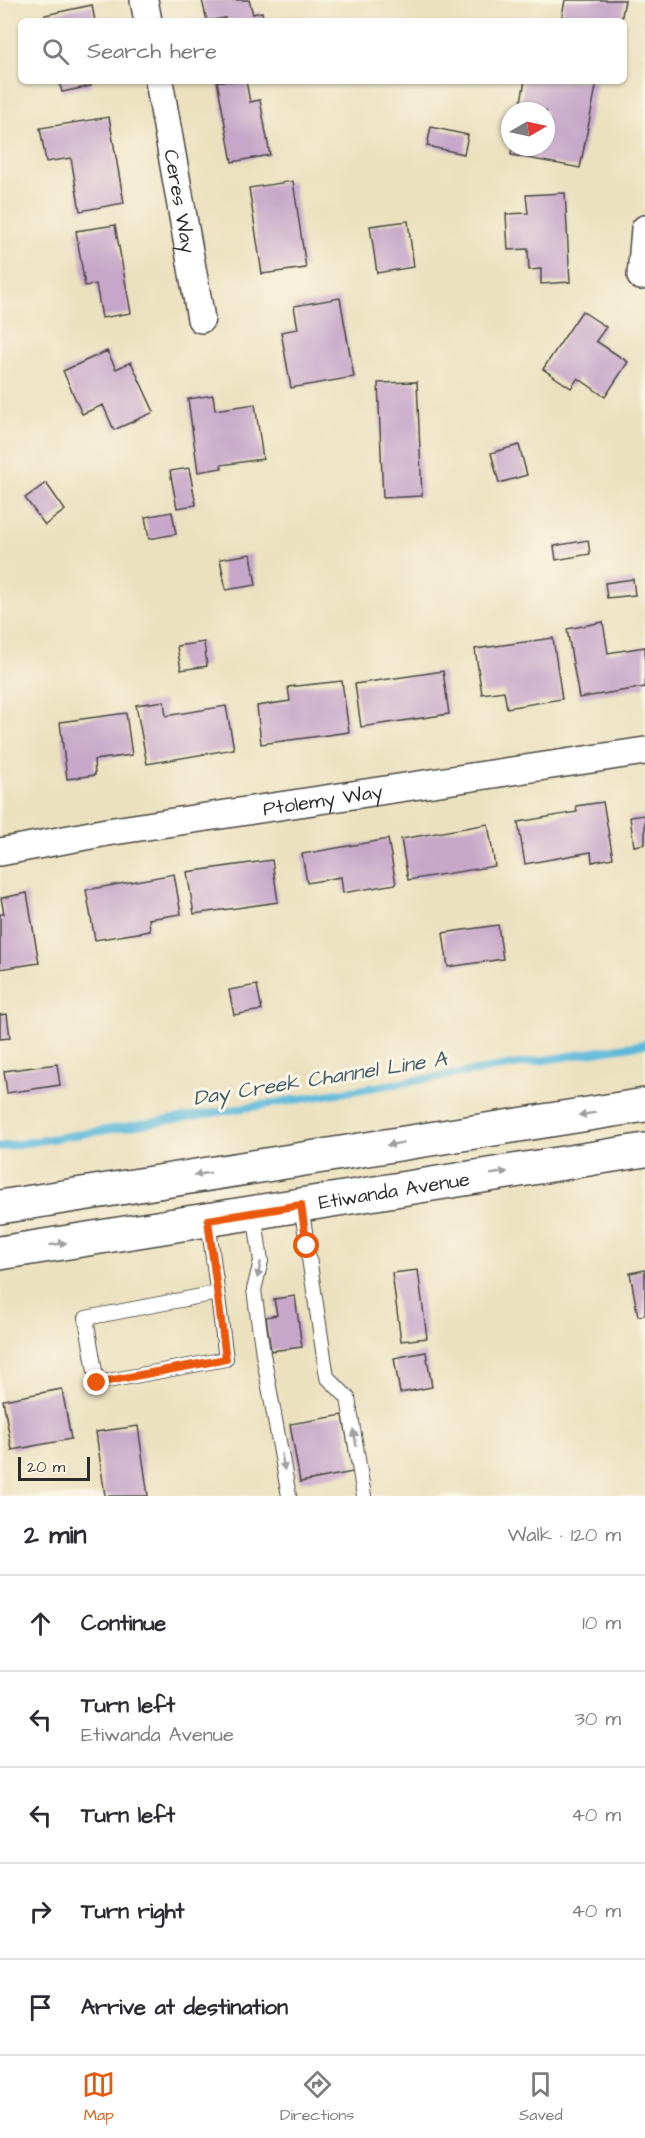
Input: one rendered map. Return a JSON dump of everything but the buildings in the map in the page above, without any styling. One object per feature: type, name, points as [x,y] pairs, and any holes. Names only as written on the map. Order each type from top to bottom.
[{"type":"main road","points":[[0,1207],[645,1105]]},
{"type":"main road","name":"Etiwanda Avenue","points":[[0,1253],[645,1150]]},
{"type":"street","points":[[144,0],[147,18]]},
{"type":"street","name":"Ceres Way","points":[[160,84],[201,319]]},
{"type":"street","points":[[641,276],[645,229]]},
{"type":"street","name":"Ptolemy Way","points":[[0,852],[106,832],[645,751]]},
{"type":"lane","points":[[301,1205],[327,1377],[348,1398],[364,1496]]},
{"type":"lane","points":[[254,1212],[261,1261],[254,1290],[263,1354],[289,1496]]},
{"type":"lane","points":[[208,1220],[226,1359],[97,1383],[86,1318],[217,1293]]},
{"type":"waterway","name":"Day Creek Channel Line A","points":[[0,1147],[645,1044]]},
{"type":"route","points":[[97,1383],[226,1359],[208,1220],[301,1205],[307,1246]]}]
